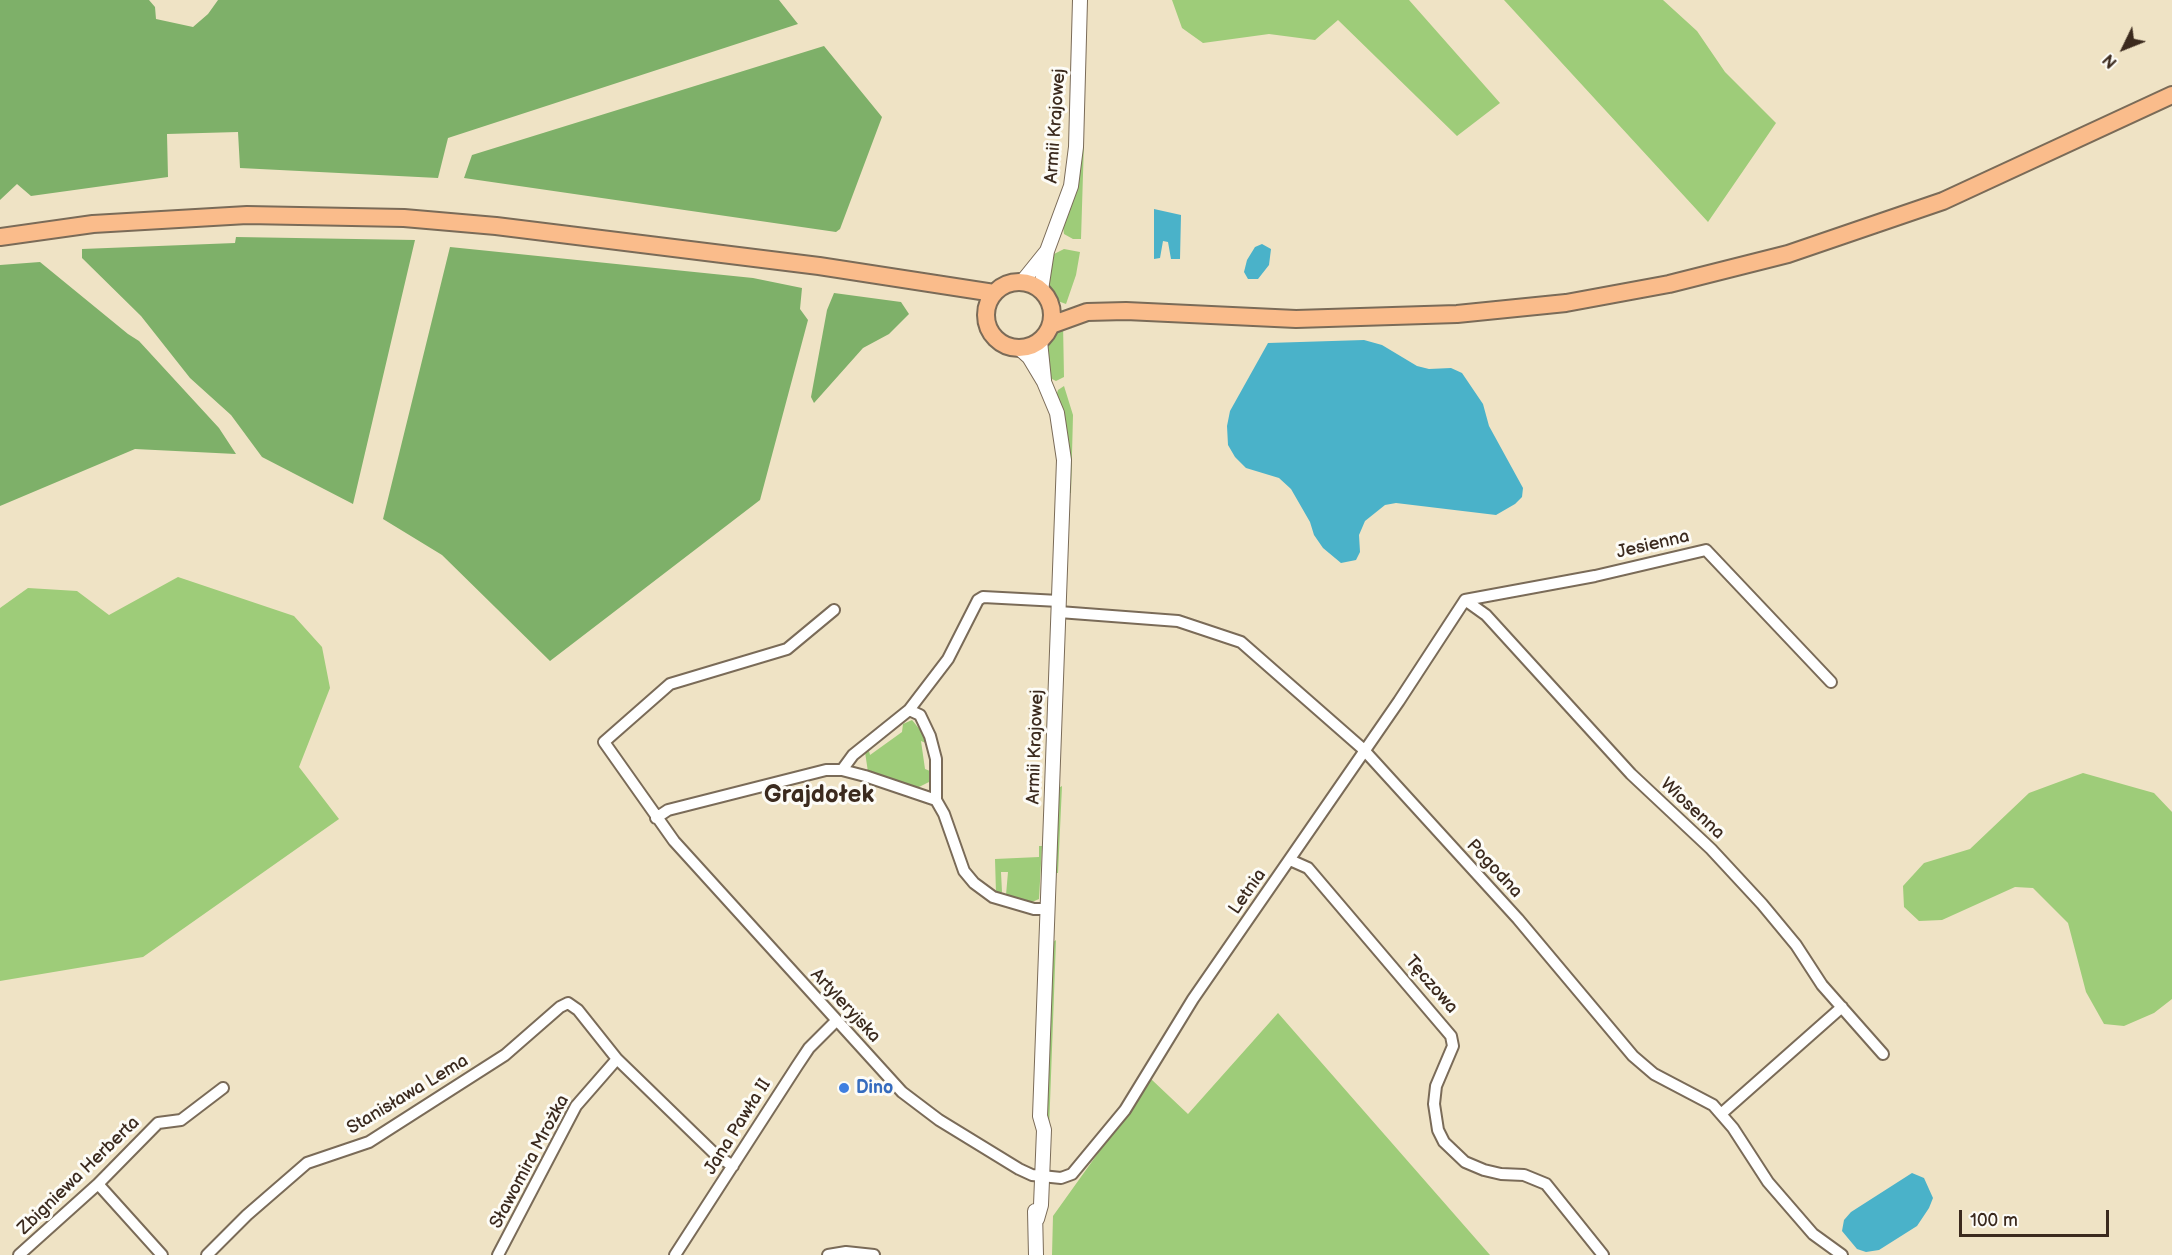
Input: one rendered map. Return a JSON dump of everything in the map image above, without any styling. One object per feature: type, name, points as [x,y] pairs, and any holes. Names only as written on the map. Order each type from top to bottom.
[{"type":"main road","points":[[948,287],[972,300],[985,313],[988,329],[994,338],[1003,345],[1019,348],[1040,341],[1051,325],[1088,312],[1155,311],[1296,319],[1398,317],[1566,303],[1669,284],[1808,248],[1943,201],[2172,95]]},
{"type":"main road","points":[[0,237],[93,224],[247,215],[404,218],[496,226],[819,266],[994,293]]},
{"type":"main road","points":[[985,313],[994,293],[1006,284],[1022,282],[1046,297],[1088,312]]},
{"type":"main road","points":[[1046,297],[1051,325]]},
{"type":"street","name":"Armii Krajowej","points":[[1022,282],[1047,251],[1065,206],[1073,178],[1080,0]]},
{"type":"street","name":"Armii Krajowej","points":[[1046,297],[1047,251]]},
{"type":"street","name":"Armii Krajowej","points":[[1040,341],[1044,382]]},
{"type":"street","name":"Armii Krajowej","points":[[1019,348],[1029,357],[1044,382],[1057,413],[1063,446],[1040,1116],[1036,1130],[1041,1205],[1037,1219],[1036,1255]]},
{"type":"street","name":"Jesienna","points":[[1465,600],[1595,576],[1706,550],[1831,682]]},
{"type":"street","points":[[842,770],[853,755],[909,710],[948,659],[978,600],[982,597],[1059,607]]},
{"type":"street","name":"Letnia","points":[[1038,1176],[1069,1176],[1125,1110],[1193,999],[1405,692],[1465,600]]},
{"type":"street","name":"Wiosenna","points":[[1465,600],[1486,615],[1631,774],[1715,853],[1784,929],[1808,966],[1883,1054]]},
{"type":"street","name":"Pogodna","points":[[1059,607],[1178,621],[1241,642],[1364,749],[1518,919],[1632,1056],[1654,1074],[1713,1105],[1733,1128],[1768,1182],[1813,1234],[1842,1255]]},
{"type":"street","name":"Artyleryjska","points":[[834,610],[787,649],[670,684],[604,742],[656,818],[836,1022],[902,1092],[939,1120],[1019,1169],[1038,1176]]},
{"type":"street","points":[[909,710],[920,715],[930,735],[936,759],[936,800],[944,814],[958,860],[974,883],[993,897],[1003,901],[1034,909],[1048,909]]},
{"type":"street","points":[[656,818],[668,810],[802,775],[842,770],[936,800]]},
{"type":"street","name":"Tęczowa","points":[[1290,860],[1308,868],[1451,1036],[1453,1046],[1436,1086],[1434,1104],[1438,1130],[1444,1142],[1465,1162],[1484,1170],[1501,1174],[1524,1175],[1546,1184],[1602,1255]]},
{"type":"street","name":"Stanisława Lema","points":[[207,1255],[307,1163],[369,1142],[505,1055],[560,1006],[568,1003],[578,1010],[617,1059]]},
{"type":"street","points":[[1721,1114],[1842,1007]]},
{"type":"street","name":"Jana Pawła II","points":[[675,1255],[809,1048],[836,1022]]},
{"type":"street","points":[[617,1059],[716,1155],[733,1167]]},
{"type":"street","name":"Sławomira Mrożka","points":[[498,1255],[576,1106],[617,1059]]},
{"type":"street","name":"Zbigniewa Herberta","points":[[19,1255],[98,1184],[158,1123],[181,1120],[223,1088]]},
{"type":"street","points":[[98,1184],[162,1255]]},
{"type":"street","points":[[828,1255],[846,1252],[874,1255]]},
{"type":"green space","points":[[0,0],[149,0],[155,7],[156,19],[193,27],[208,14],[218,0],[779,0],[798,24],[448,138],[438,178],[240,168],[238,132],[167,134],[168,177],[31,196],[17,184],[0,200]]},
{"type":"green space","points":[[1172,0],[1409,0],[1500,103],[1457,136],[1338,20],[1315,40],[1269,34],[1203,43],[1182,28]]},
{"type":"green space","points":[[1504,0],[1663,0],[1697,31],[1725,72],[1776,123],[1708,222]]},
{"type":"green space","points":[[824,46],[882,117],[840,229],[836,232],[464,178],[472,155]]},
{"type":"green space","points":[[1082,142],[1084,142],[1081,239],[1073,239],[1064,234],[1063,227],[1076,188]]},
{"type":"green space","points":[[236,237],[415,240],[353,504],[262,457],[231,415],[190,378],[141,316],[82,258],[82,249],[235,243]]},
{"type":"green space","points":[[450,247],[753,278],[802,288],[800,309],[808,320],[760,500],[550,661],[442,555],[383,519]]},
{"type":"green space","points":[[1064,249],[1080,252],[1076,275],[1066,304],[1055,300],[1046,287],[1052,255]]},
{"type":"green space","points":[[40,262],[139,341],[219,428],[236,454],[135,449],[0,506],[0,265]]},
{"type":"green space","points":[[834,293],[901,302],[909,314],[889,334],[863,348],[814,403],[811,397],[827,310]]},
{"type":"green space","points":[[1063,323],[1064,377],[1056,381],[1050,378],[1044,346],[1054,329]]},
{"type":"green space","points":[[1064,386],[1073,415],[1071,493],[1068,493],[1056,396],[1058,390]]},
{"type":"green space","points":[[178,577],[294,616],[322,647],[330,688],[299,767],[339,819],[143,957],[0,981],[0,608],[28,588],[77,591],[109,615]]},
{"type":"green space","points":[[912,720],[921,731],[924,731],[928,744],[921,741],[925,769],[930,771],[931,781],[917,788],[868,772],[865,752],[869,751],[870,755],[902,732],[903,724]]},
{"type":"green space","points":[[2083,773],[2154,793],[2172,812],[2172,999],[2154,1013],[2124,1026],[2104,1024],[2086,992],[2068,923],[2033,888],[2015,887],[1942,920],[1919,921],[1904,907],[1903,886],[1924,863],[1970,849],[2029,793]]},
{"type":"green space","points":[[1062,786],[1058,873],[1056,873],[1054,871],[1057,789]]},
{"type":"green space","points":[[1039,846],[1042,846],[1039,899],[1032,902],[1006,895],[1008,872],[1001,872],[1002,892],[996,893],[995,859],[1039,857]]},
{"type":"green space","points":[[1056,940],[1049,1130],[1045,1112],[1052,943]]},
{"type":"green space","points":[[1278,1013],[1490,1255],[1052,1255],[1053,1216],[1151,1079],[1188,1114]]},
{"type":"water","points":[[1154,209],[1181,215],[1180,259],[1171,259],[1168,242],[1163,241],[1160,258],[1154,259]]},
{"type":"water","points":[[1262,244],[1271,249],[1269,265],[1258,279],[1248,279],[1244,272],[1247,260],[1255,247]]},
{"type":"water","points":[[1364,340],[1382,345],[1417,366],[1429,369],[1451,368],[1462,373],[1483,404],[1489,426],[1523,488],[1522,497],[1515,504],[1496,515],[1396,503],[1385,505],[1365,521],[1359,535],[1360,552],[1356,560],[1341,563],[1323,548],[1314,535],[1310,522],[1291,489],[1279,478],[1246,468],[1235,457],[1228,445],[1227,426],[1230,411],[1268,343]]},
{"type":"water","points":[[1912,1173],[1924,1178],[1933,1198],[1917,1226],[1879,1250],[1866,1252],[1857,1249],[1842,1231],[1844,1220],[1851,1212]]},
{"type":"place","name":"Dino","points":[[844,1088]]},
{"type":"district","name":"Grajdołek","points":[[819,796]]}]
